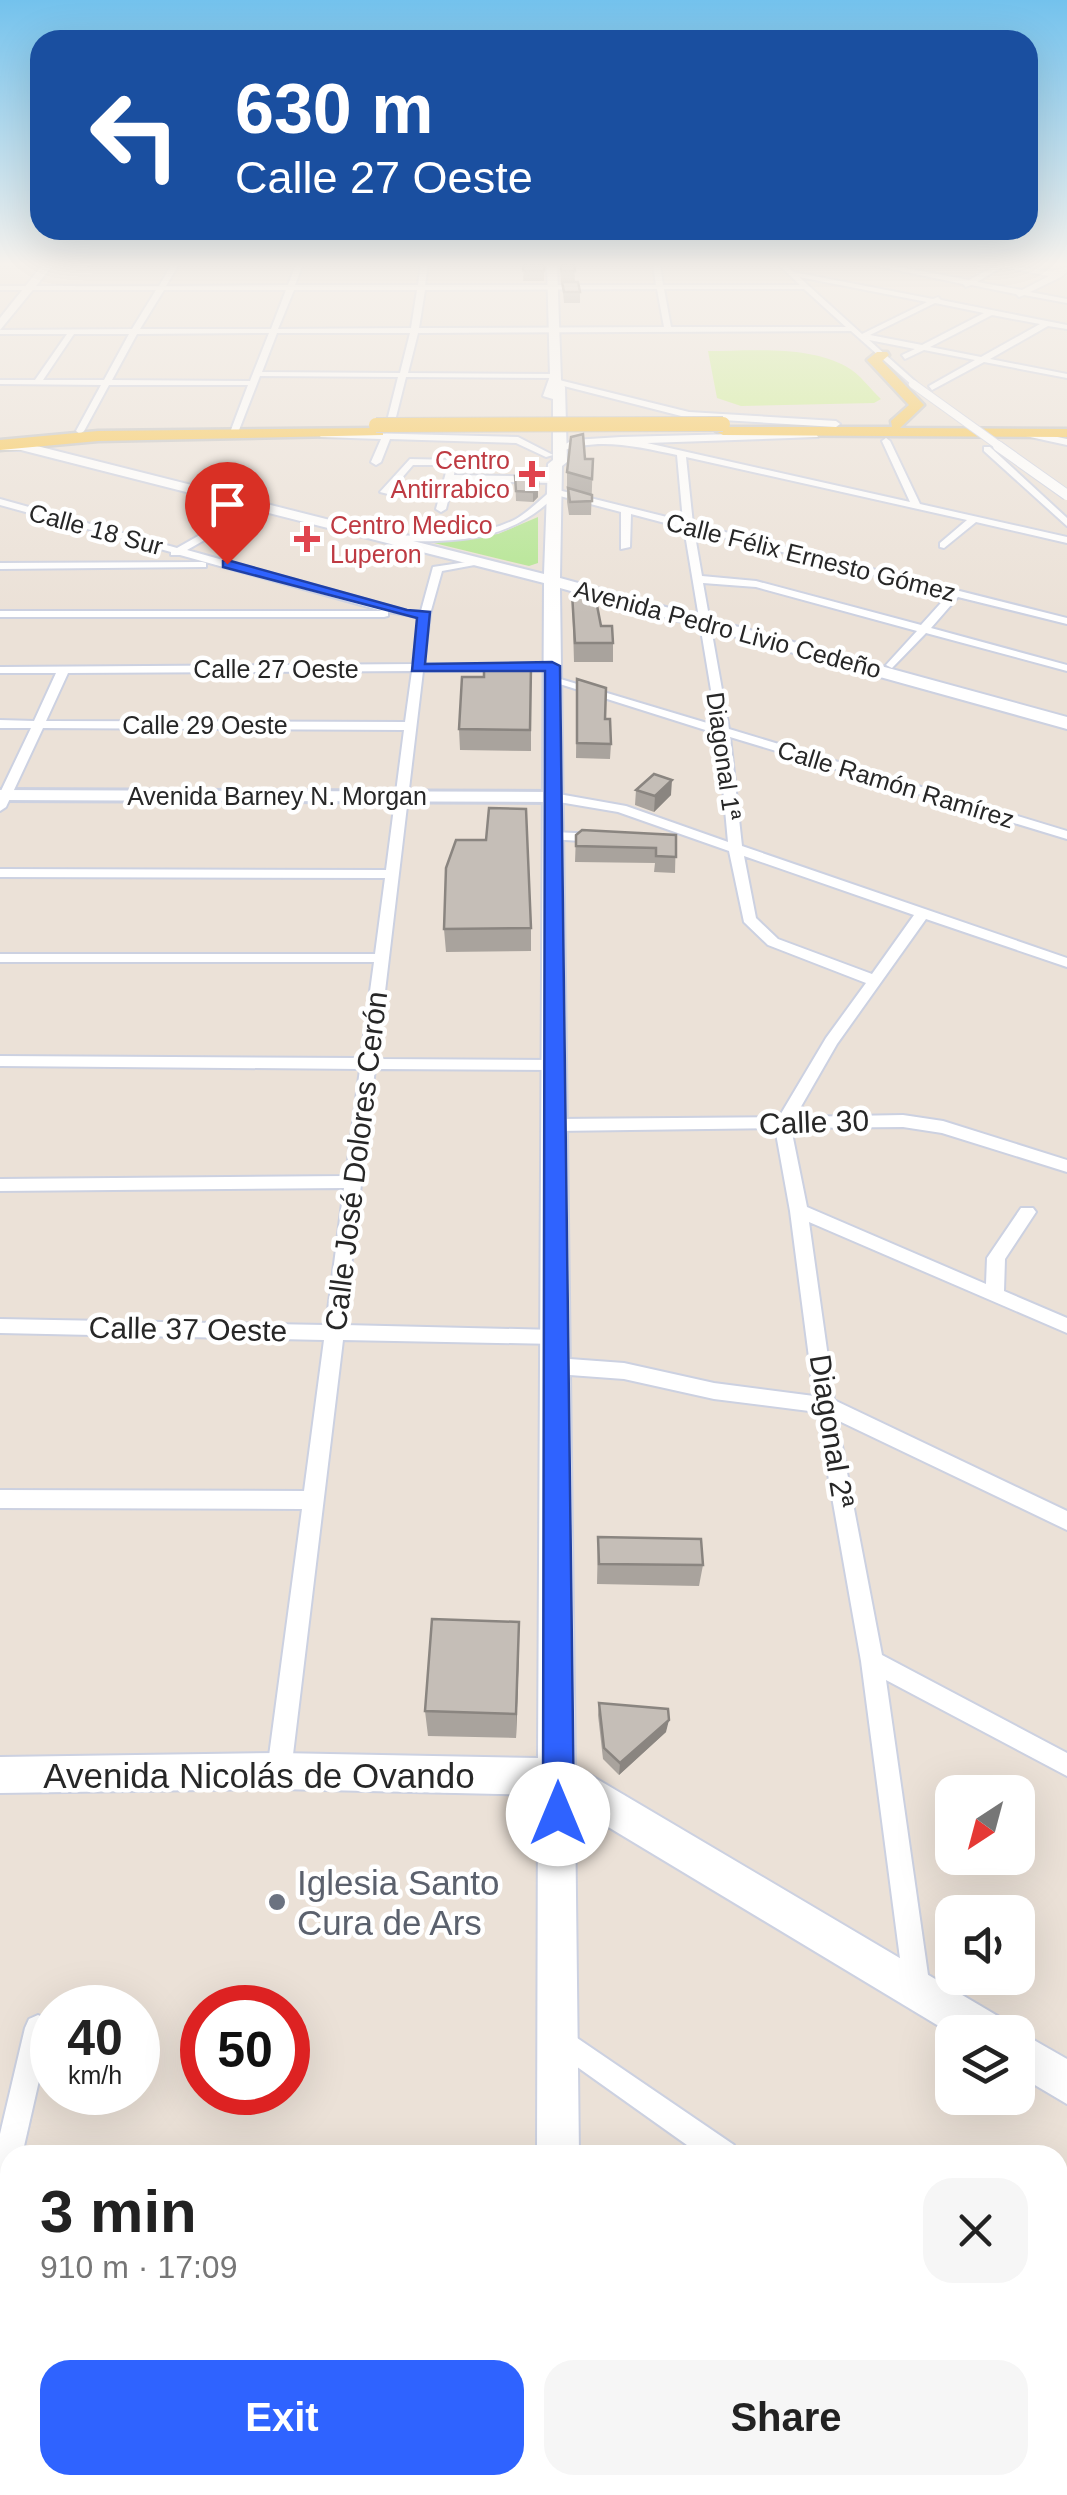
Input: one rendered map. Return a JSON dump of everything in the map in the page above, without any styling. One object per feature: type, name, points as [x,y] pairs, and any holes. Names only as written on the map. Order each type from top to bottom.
[{"type":"main road","points":[[557,380],[552,673],[558,2145]]},
{"type":"main road","points":[[893,380],[916,405],[908,417],[896,424]]},
{"type":"main road","points":[[841,428],[896,424],[1067,424]]},
{"type":"main road","points":[[0,430],[841,428],[1067,433]]},
{"type":"main road","points":[[30,432],[115,468]]},
{"type":"main road","points":[[0,445],[98,436],[380,432]]},
{"type":"main road","points":[[75,451],[72,443],[98,436]]},
{"type":"main road","name":"Avenida Pedro Livio Cedeño","points":[[0,445],[21,446],[115,468],[388,538],[1067,723]]},
{"type":"main road","name":"Avenida Nicolás de Ovando","points":[[0,1775],[279,1771],[559,1777],[960,2015]]},
{"type":"main road","points":[[1035,2063],[1067,2083]]},
{"type":"street","points":[[0,382],[166,380]]},
{"type":"street","points":[[235,430],[256,380]]},
{"type":"street","points":[[392,417],[402,380]]},
{"type":"street","points":[[565,380],[690,416],[841,428]]},
{"type":"street","points":[[909,380],[1067,495]]},
{"type":"street","points":[[932,388],[947,380]]},
{"type":"street","points":[[80,431],[108,382]]},
{"type":"street","points":[[451,478],[555,468],[621,440],[841,428]]},
{"type":"street","points":[[376,462],[380,432],[518,440],[555,468]]},
{"type":"street","points":[[1024,433],[1067,442]]},
{"type":"street","points":[[658,438],[681,453]]},
{"type":"street","points":[[621,440],[1067,540]]},
{"type":"street","points":[[886,442],[916,505]]},
{"type":"street","points":[[987,448],[1067,524]]},
{"type":"street","name":"Diagonal 1ª","points":[[681,453],[688,526],[724,733],[736,851],[749,919],[774,942],[875,981]]},
{"type":"street","points":[[384,492],[412,462],[454,462],[442,508]]},
{"type":"street","name":"Calle Félix Ernesto Gómez","points":[[555,468],[626,510],[1067,621]]},
{"type":"street","name":"Avenida Pedro Livio Cedeño","points":[[388,538],[494,532],[524,521],[555,468]]},
{"type":"street","name":"Calle 18 Sur","points":[[0,502],[416,614]]},
{"type":"street","points":[[624,547],[626,510]]},
{"type":"street","points":[[154,565],[249,511]]},
{"type":"street","points":[[944,545],[974,519]]},
{"type":"street","name":"Calle José Dolores Cerón","points":[[279,1771],[418,668],[416,614],[433,574],[451,565],[476,562]]},
{"type":"street","points":[[0,566],[227,564]]},
{"type":"street","points":[[698,578],[756,584],[1067,668]]},
{"type":"street","points":[[892,665],[956,593]]},
{"type":"street","points":[[0,614],[416,614]]},
{"type":"street","name":"Calle 27 Oeste","points":[[0,670],[418,668],[552,673]]},
{"type":"street","points":[[2,799],[64,671]]},
{"type":"street","name":"Calle Ramón Ramírez","points":[[552,673],[724,733],[1067,836]]},
{"type":"street","name":"Calle 29 Oeste","points":[[0,724],[410,726]]},
{"type":"street","points":[[553,797],[606,805],[1067,962]]},
{"type":"street","name":"Avenida Barney N. Morgan","points":[[2,799],[553,797]]},
{"type":"street","points":[[553,836],[608,838]]},
{"type":"street","points":[[662,841],[716,844]]},
{"type":"street","points":[[0,872],[392,874]]},
{"type":"street","points":[[782,1124],[831,1042],[922,914]]},
{"type":"street","points":[[0,958],[381,958]]},
{"type":"street","points":[[0,1061],[554,1065]]},
{"type":"street","name":"Calle 30","points":[[555,1125],[903,1121],[942,1128],[1067,1166]]},
{"type":"street","name":"Diagonal 2ª","points":[[782,1124],[799,1211],[825,1405],[872,1662],[918,1989]]},
{"type":"street","points":[[0,1185],[353,1182]]},
{"type":"street","points":[[799,1211],[1067,1326]]},
{"type":"street","points":[[995,1294],[996,1258],[1027,1212]]},
{"type":"street","name":"Calle 37 Oeste","points":[[0,1326],[556,1337]]},
{"type":"street","points":[[556,1366],[624,1371],[714,1391],[825,1405],[1067,1520]]},
{"type":"street","points":[[0,1500],[313,1500]]},
{"type":"street","points":[[872,1662],[1067,1765]]},
{"type":"street","points":[[558,2038],[710,2145]]},
{"type":"street","points":[[11,2145],[30,2063]]},
{"type":"green space","points":[[714,380],[863,380],[881,399],[874,403],[741,406],[717,398]]},
{"type":"green space","points":[[538,517],[538,563],[529,566],[430,542],[498,534]]},
{"type":"building","points":[[583,434],[585,459],[593,459],[592,479],[567,472],[571,437]]},
{"type":"building","points":[[515,476],[538,477],[538,487],[533,492],[516,491]]},
{"type":"building","points":[[568,488],[592,495],[592,501],[570,502]]},
{"type":"building","points":[[594,590],[601,626],[612,626],[613,643],[575,643],[572,593]]},
{"type":"building","points":[[484,666],[531,666],[530,730],[459,729],[462,677],[484,677]]},
{"type":"building","points":[[577,679],[606,688],[605,719],[610,719],[611,744],[577,743]]},
{"type":"building","points":[[654,774],[672,780],[655,796],[636,790]]},
{"type":"building","points":[[489,808],[526,809],[531,928],[444,929],[446,868],[456,840],[486,840]]},
{"type":"building","points":[[582,830],[676,835],[676,857],[656,856],[656,848],[576,846],[576,835]]},
{"type":"building","points":[[598,1537],[701,1539],[703,1565],[599,1564]]},
{"type":"building","points":[[432,1619],[519,1622],[516,1714],[425,1711]]},
{"type":"building","points":[[599,1703],[668,1709],[669,1720],[620,1763],[604,1748]]},
{"type":"place","name":"Centro Antirrabico","points":[[532,474]]},
{"type":"place","name":"Centro Medico Luperon","points":[[307,539]]},
{"type":"place","name":"Iglesia Santo Cura de Ars","points":[[277,1902]]},
{"type":"route","points":[[227,564],[407,614],[425,614],[418,668],[552,666],[558,1814]]}]
